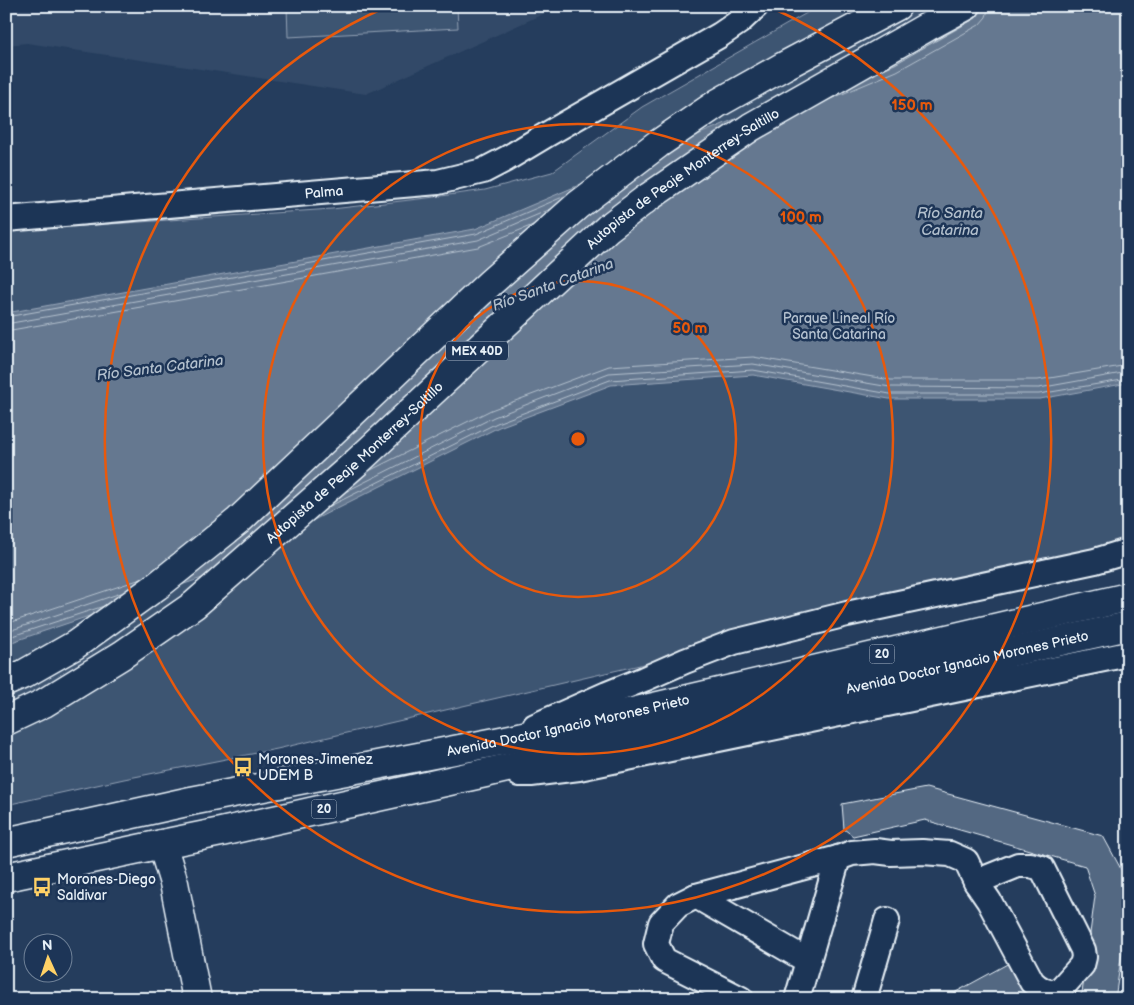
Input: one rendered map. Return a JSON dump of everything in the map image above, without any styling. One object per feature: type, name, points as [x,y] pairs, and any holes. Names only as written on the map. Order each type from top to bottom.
[{"type":"main road","name":"MEX 40D","points":[[6,682],[76,645],[157,586],[238,521],[498,277],[578,205],[658,144],[718,103],[898,6]]},
{"type":"main road","name":"Autopista de Peaje Monterrey-Saltillo","points":[[6,721],[44,703],[122,655],[194,605],[357,462],[608,228],[646,199],[751,128],[966,6]]},
{"type":"main road","name":"Avenida Doctor Ignacio Morones Prieto","points":[[6,877],[221,832],[485,773],[639,724],[1128,597]]},
{"type":"main road","name":"Avenida Doctor Ignacio Morones Prieto","points":[[6,842],[192,801],[506,740],[639,724],[793,701],[1128,626]]},
{"type":"main road","points":[[162,844],[174,884],[197,999]]},
{"type":"street","name":"Palma","points":[[6,219],[438,182],[483,171],[720,35],[739,22],[756,6]]},
{"type":"street","name":"20","points":[[506,740],[607,694],[734,642],[847,614],[1095,561],[1128,551]]},
{"type":"street","name":"Avenida Doctor Ignacio Morones Prieto","points":[[485,773],[532,774],[579,768],[1128,654]]},
{"type":"street","points":[[740,999],[664,960],[656,944],[661,923],[678,905],[696,896],[852,853],[875,851],[950,854],[966,861],[976,882],[989,901],[1032,982],[1039,989],[1058,992],[1082,965],[1084,957],[1083,950],[1042,868],[1030,865],[1018,866],[976,882]]},
{"type":"street","points":[[797,999],[838,858]]},
{"type":"street","points":[[696,896],[808,961]]},
{"type":"street","points":[[864,999],[887,920]]},
{"type":"shaded area","points":[[6,6],[557,6],[366,94],[27,43],[6,45]]},
{"type":"green space","points":[[287,6],[457,6],[458,28],[288,37]]},
{"type":"green space","name":"Parque Lineal Río Santa Catarina","points":[[819,6],[1128,6],[1128,560],[709,649],[277,749],[124,779],[6,805],[6,231],[332,209],[485,190],[552,172],[642,107]]},
{"type":"water","name":"Río Santa Catarina","points":[[974,6],[1128,6],[1128,383],[1040,399],[889,399],[753,375],[611,385],[499,427],[202,578],[6,644],[6,313],[475,229],[889,54]]},
{"type":"building","points":[[926,788],[1103,836],[1128,882],[1128,912],[1115,999],[1074,999],[1082,993],[1095,896],[1085,866],[925,820],[853,836],[844,829],[842,804]]},
{"type":"building","points":[[1011,962],[1028,992],[1015,999],[943,999]]},
{"type":"place","name":"Morones-Jimenez UDEM B","points":[[243,767]]},
{"type":"place","name":"Morones-Diego Saldivar","points":[[42,887]]}]
